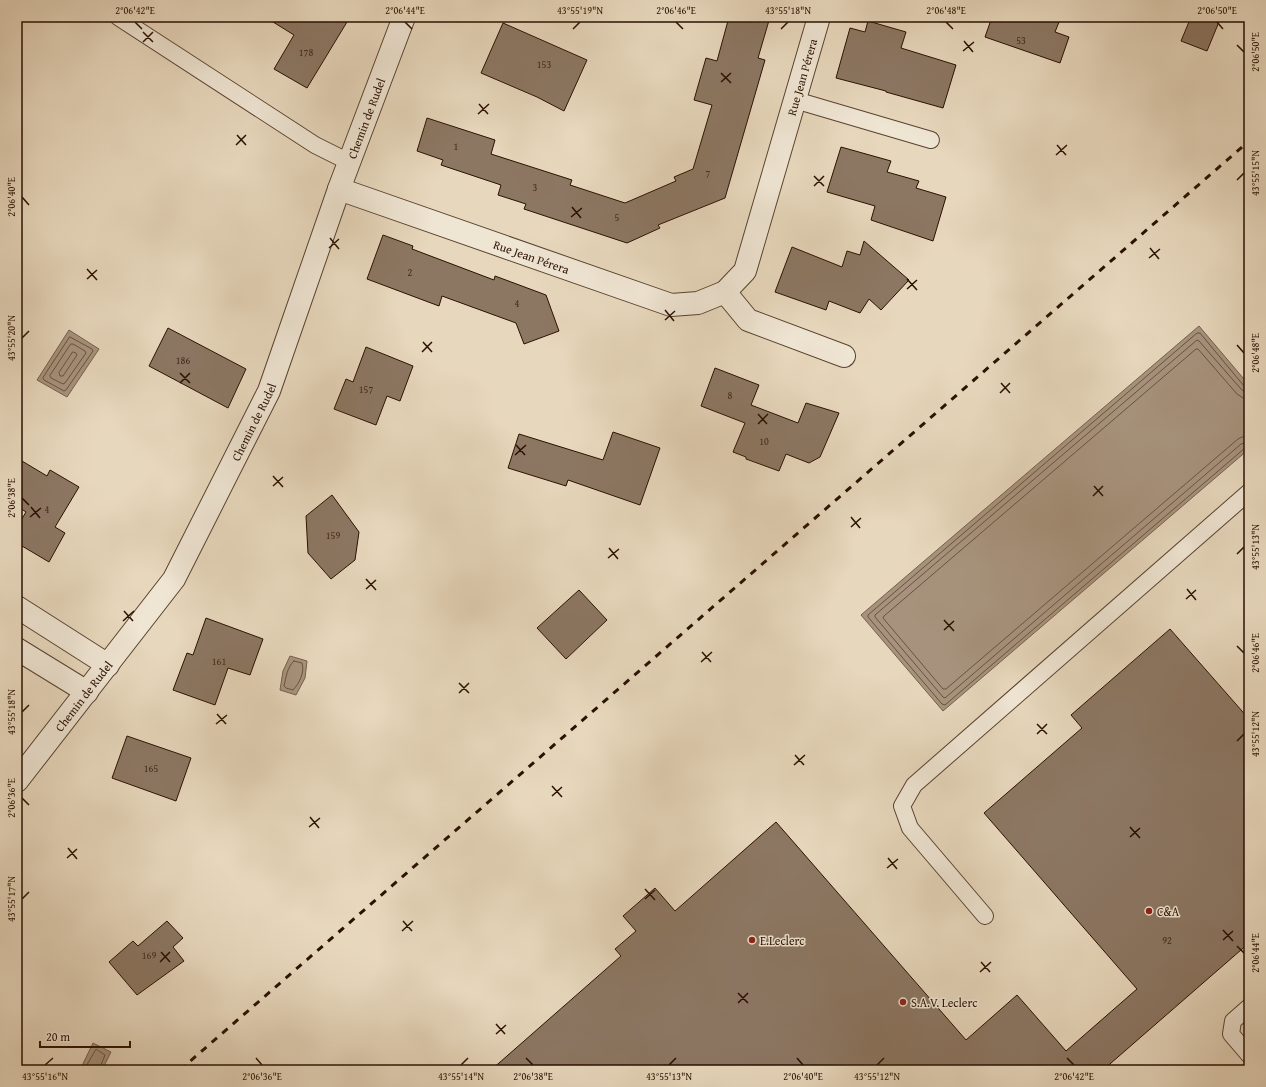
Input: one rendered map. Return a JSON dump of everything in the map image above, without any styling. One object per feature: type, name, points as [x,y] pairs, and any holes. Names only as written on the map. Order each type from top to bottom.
[{"type":"street","name":"Chemin de Rudel","points":[[17,780],[174,579],[269,391],[339,189],[404,17]]},
{"type":"street","name":"Rue Jean Pérera","points":[[339,189],[671,304],[698,303],[725,292],[745,271],[819,17]]},
{"type":"street","points":[[725,292],[748,320],[844,356]]},
{"type":"street","points":[[17,607],[108,665]]},
{"type":"street","points":[[17,649],[87,692]]},
{"type":"lane","points":[[118,17],[315,145],[349,162]]},
{"type":"lane","points":[[795,100],[931,140]]},
{"type":"lane","points":[[985,916],[910,828],[902,806],[914,785],[1249,492]]},
{"type":"lane","points":[[1249,1007],[1233,1021],[1231,1034],[1249,1055]]},
{"type":"water","points":[[1199,326],[1249,385],[1249,449],[943,711],[861,615]]},
{"type":"water","points":[[69,330],[99,349],[67,397],[37,380]]},
{"type":"water","points":[[290,656],[307,661],[305,678],[296,695],[280,690],[283,671]]},
{"type":"water","points":[[93,1043],[111,1052],[102,1070],[80,1070]]},
{"type":"building","points":[[265,17],[350,17],[307,88],[274,69],[294,35]]},
{"type":"building","points":[[729,17],[770,17],[758,58],[765,60],[725,198],[658,225],[660,228],[627,243],[524,209],[526,204],[498,195],[501,185],[441,165],[443,160],[417,151],[427,118],[495,140],[491,154],[572,180],[570,185],[625,203],[676,181],[674,177],[693,169],[712,105],[694,100],[706,58],[717,61]]},
{"type":"building","points":[[992,17],[1061,17],[1055,32],[1069,37],[1060,63],[985,37]]},
{"type":"building","points":[[1191,17],[1221,17],[1207,51],[1181,41]]},
{"type":"building","points":[[868,21],[906,32],[901,48],[956,65],[943,108],[836,78],[850,28],[865,32]]},
{"type":"building","points":[[503,23],[587,60],[564,111],[537,97],[481,73]]},
{"type":"building","points":[[841,147],[891,161],[887,172],[919,181],[916,188],[946,197],[933,241],[871,220],[875,206],[827,192]]},
{"type":"building","points":[[383,235],[413,246],[412,249],[494,280],[495,276],[546,295],[559,331],[524,344],[516,323],[442,296],[439,306],[367,279]]},
{"type":"building","points":[[864,241],[909,280],[881,310],[869,299],[860,313],[829,301],[826,310],[775,292],[792,247],[842,267],[847,251],[860,255]]},
{"type":"building","points":[[168,328],[246,369],[228,408],[149,366]]},
{"type":"building","points":[[366,347],[413,366],[400,401],[387,396],[376,425],[334,409],[346,379],[353,382]]},
{"type":"building","points":[[715,368],[759,385],[751,405],[798,423],[806,403],[839,413],[820,457],[809,463],[786,454],[779,471],[746,459],[746,457],[733,452],[745,423],[701,406]]},
{"type":"building","points":[[613,432],[660,448],[640,505],[568,480],[566,486],[508,468],[519,434],[603,460]]},
{"type":"building","points":[[17,458],[47,476],[50,470],[79,487],[55,527],[65,533],[49,562],[17,543],[17,527],[26,512],[17,506]]},
{"type":"building","points":[[332,495],[359,532],[355,560],[331,579],[308,553],[306,516]]},
{"type":"building","points":[[579,590],[607,620],[566,659],[537,628]]},
{"type":"building","points":[[206,618],[263,639],[250,675],[228,668],[215,705],[173,690],[187,653],[193,655]]},
{"type":"building","points":[[1170,629],[1249,719],[1249,943],[1103,1070],[491,1070],[621,956],[615,949],[636,931],[623,916],[655,888],[675,911],[776,822],[966,1040],[1017,995],[1066,1051],[1137,989],[984,813],[1082,728],[1071,715]]},
{"type":"building","points":[[127,736],[191,758],[176,801],[112,778]]},
{"type":"building","points":[[167,921],[183,938],[173,947],[184,961],[137,995],[109,962],[133,941],[138,946]]},
{"type":"railway","points":[[180,1070],[1249,141]]},
{"type":"place","name":"C&A","points":[[1149,911]]},
{"type":"place","name":"E.Leclerc","points":[[752,940]]},
{"type":"place","name":"S.A.V. Leclerc","points":[[903,1002]]}]
